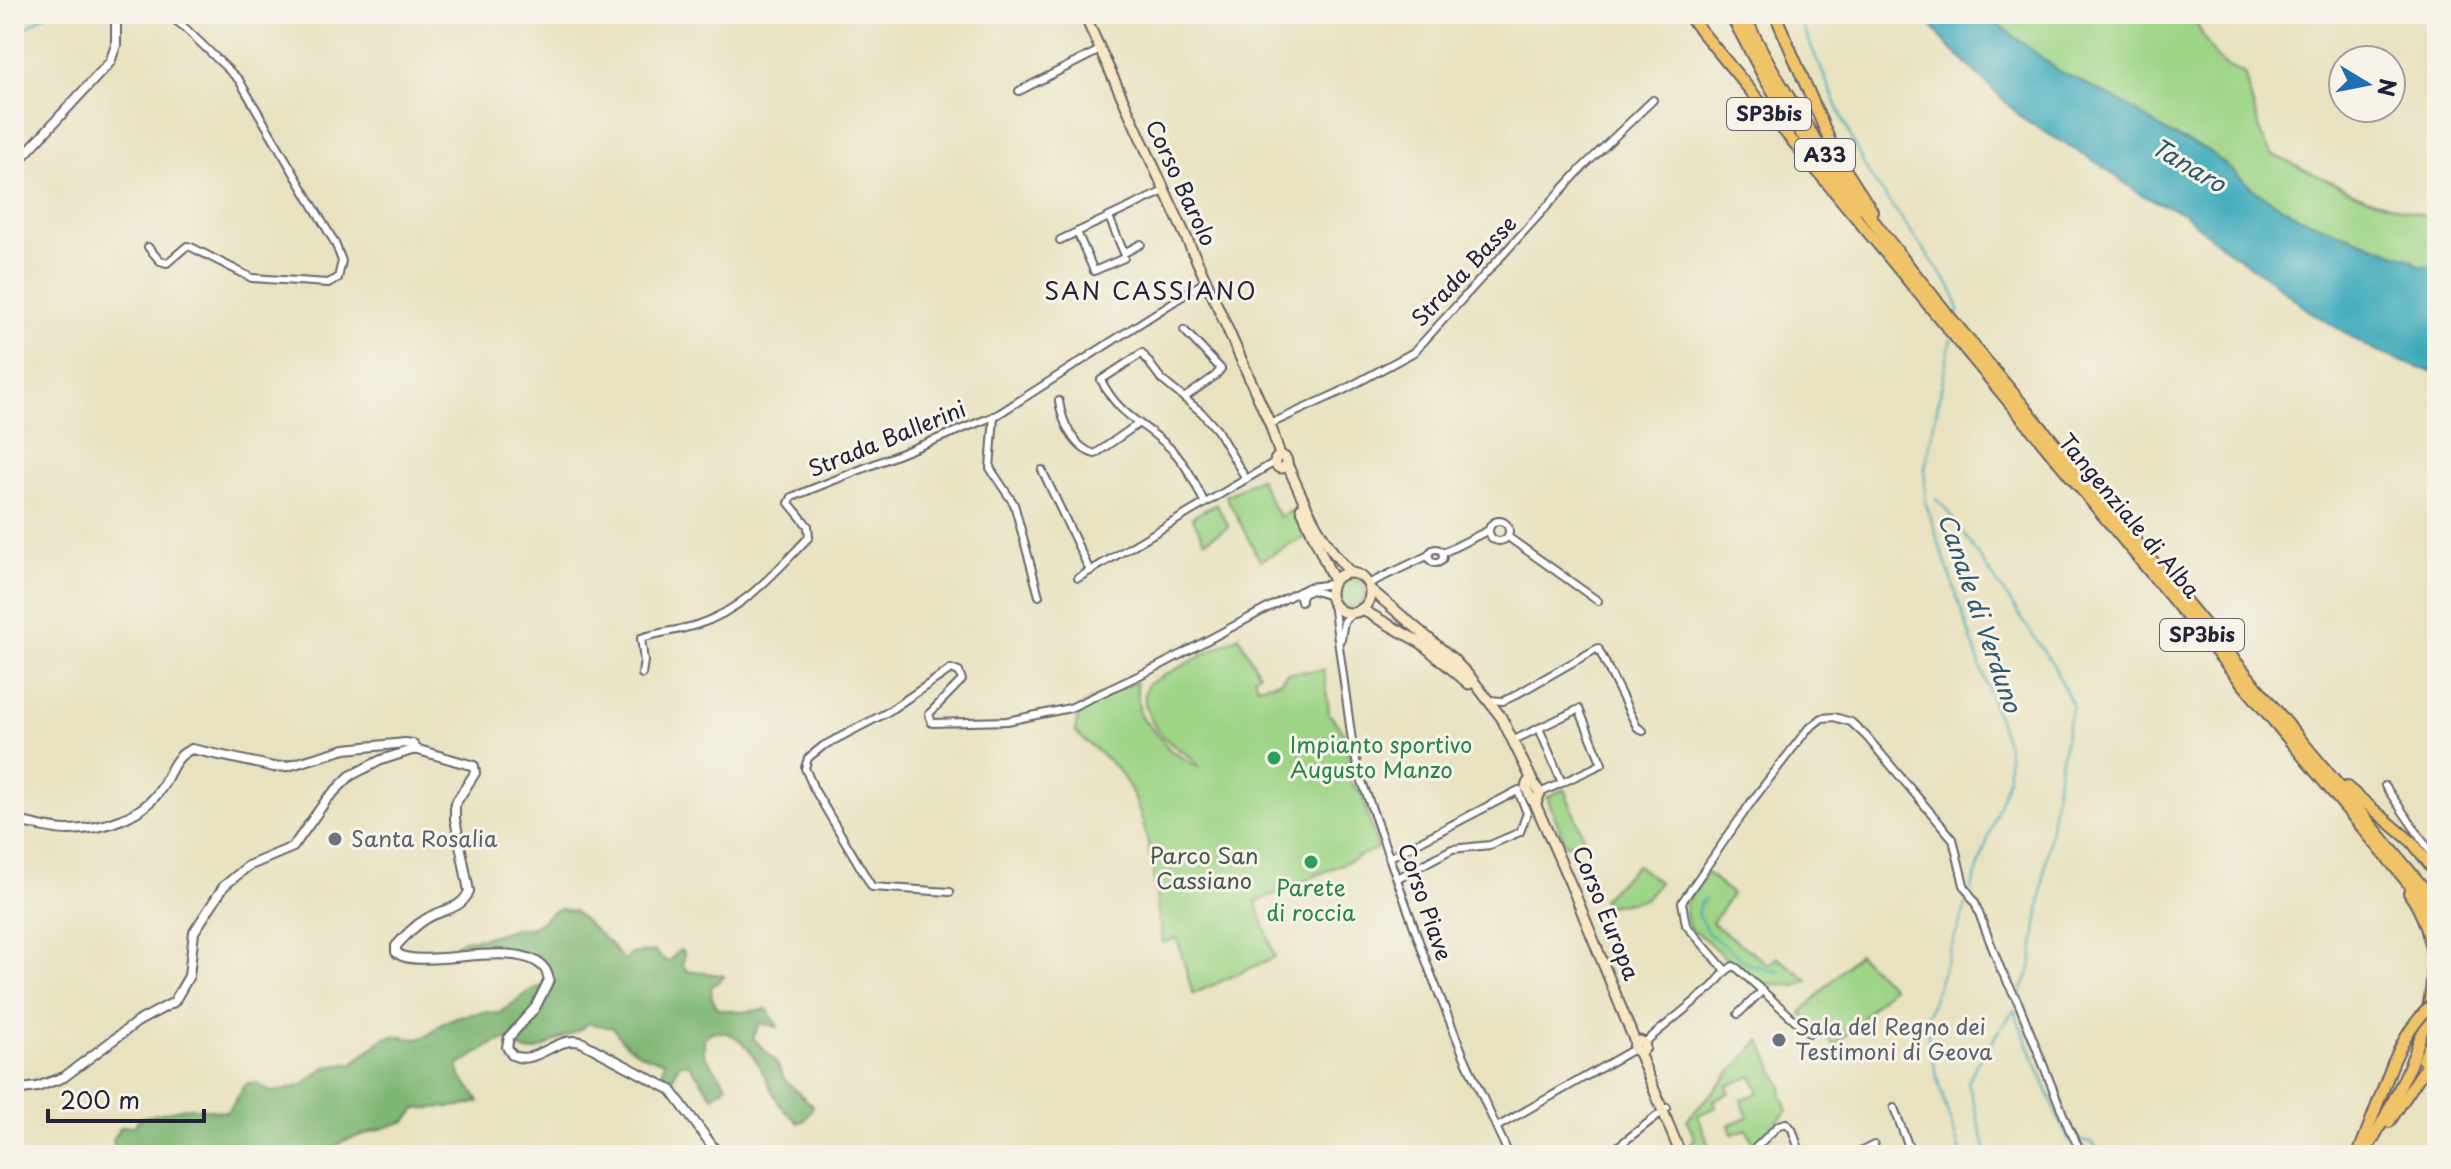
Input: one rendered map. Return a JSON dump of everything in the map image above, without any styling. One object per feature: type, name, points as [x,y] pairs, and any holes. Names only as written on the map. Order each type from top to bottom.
[{"type":"highway","name":"SP3bis","points":[[1687,14],[1790,140],[1854,212]]},
{"type":"highway","name":"A33","points":[[1731,14],[1771,89],[1854,212]]},
{"type":"highway","name":"A33","points":[[1743,14],[1777,79],[1814,139],[1851,192],[1944,310]]},
{"type":"highway","name":"Tangenziale di Alba","points":[[1775,14],[1842,165],[1968,346],[2437,918]]},
{"type":"highway","name":"Tangenziale di Alba","points":[[1854,212],[1943,323],[1968,346],[2437,904]]},
{"type":"highway","points":[[2305,746],[2363,802],[2412,842],[2437,874]]},
{"type":"highway","points":[[2363,1155],[2419,1046],[2434,988],[2431,945],[2420,913],[2377,845]]},
{"type":"highway","points":[[2363,1155],[2393,1063],[2411,1027],[2437,1000]]},
{"type":"highway","points":[[2408,1090],[2437,1029]]},
{"type":"highway","points":[[2363,1155],[2437,1050]]},
{"type":"main road","name":"Corso Barolo","points":[[1084,14],[1270,424],[1281,462],[1333,583]]},
{"type":"main road","name":"Corso Barolo","points":[[1281,462],[1324,539],[1351,573]]},
{"type":"main road","points":[[1526,785],[1514,740],[1501,717],[1453,659],[1362,577],[1351,573],[1341,575],[1333,583],[1332,600],[1341,611],[1357,611],[1421,643],[1469,684],[1502,729],[1526,785],[1538,798]]},
{"type":"main road","points":[[1357,611],[1368,601],[1369,586]]},
{"type":"main road","name":"Corso Europa","points":[[1538,798],[1684,1155]]},
{"type":"main road","name":"Corso Europa","points":[[1538,798],[1639,1047]]},
{"type":"street","points":[[14,166],[110,62],[116,45],[116,14]]},
{"type":"street","points":[[148,247],[160,261],[167,263],[187,246],[191,247],[244,276],[259,280],[328,283],[338,278],[342,270],[335,243],[245,89],[232,71],[167,14]]},
{"type":"street","points":[[1019,91],[1100,50]]},
{"type":"street","name":"Strada Basse","points":[[1270,424],[1340,392],[1414,352],[1581,169],[1653,100]]},
{"type":"street","points":[[1060,240],[1164,191]]},
{"type":"street","points":[[1109,217],[1124,253],[1141,244]]},
{"type":"street","points":[[1077,232],[1094,271],[1124,258]]},
{"type":"street","name":"Strada Ballerini","points":[[642,674],[641,638],[718,617],[751,596],[809,537],[811,530],[789,503],[792,497],[1014,406],[1206,281]]},
{"type":"street","points":[[1184,330],[1221,369],[1184,398]]},
{"type":"street","points":[[1204,502],[1180,459],[1110,399],[1101,380],[1142,353],[1162,380],[1201,412],[1217,430],[1246,479]]},
{"type":"street","points":[[1059,401],[1071,436],[1089,453],[1095,454],[1138,424]]},
{"type":"street","name":"Strada Ballerini","points":[[994,416],[990,468],[1014,504],[1039,596]]},
{"type":"street","points":[[1078,578],[1204,502],[1281,462]]},
{"type":"street","points":[[1042,470],[1090,571]]},
{"type":"street","points":[[1501,521],[1509,527],[1508,537],[1502,542],[1490,537],[1492,524],[1501,521]]},
{"type":"street","points":[[1443,553],[1489,530]]},
{"type":"street","points":[[1508,537],[1598,601]]},
{"type":"street","points":[[1369,586],[1435,549],[1443,553]]},
{"type":"street","points":[[1429,555],[1431,561],[1438,563],[1443,559],[1443,553]]},
{"type":"street","points":[[1295,597],[1309,587],[1333,583]]},
{"type":"street","points":[[950,892],[872,887],[814,789],[805,768],[808,758],[823,746],[886,713],[951,669],[959,672],[962,680],[929,714],[932,723],[1007,721],[1070,708],[1159,666],[1279,603],[1312,590],[1332,600]]},
{"type":"street","name":"Corso Piave","points":[[1332,600],[1353,748],[1429,969],[1509,1155]]},
{"type":"street","points":[[1340,651],[1344,621],[1357,611]]},
{"type":"street","points":[[1489,700],[1503,701],[1512,697],[1598,648],[1637,727],[1643,731]]},
{"type":"street","points":[[1501,717],[1504,706],[1512,697]]},
{"type":"street","points":[[1514,740],[1579,709],[1602,764],[1538,798]]},
{"type":"street","points":[[1726,971],[1686,925],[1682,902],[1752,801],[1807,730],[1822,718],[1834,717],[1851,722],[1953,839],[1964,885],[1975,903],[2083,1155]]},
{"type":"street","points":[[1539,728],[1562,783]]},
{"type":"street","points":[[14,820],[70,830],[132,815],[157,794],[181,755],[192,749],[274,767],[300,763],[345,749],[405,743],[413,744],[415,749]]},
{"type":"street","points":[[14,1090],[37,1087],[64,1077],[137,1022],[174,1002],[189,976],[194,932],[224,886],[248,866],[286,852],[296,844],[327,799],[350,776],[364,767],[415,749],[474,766],[475,773],[455,804],[469,891],[463,902],[428,918],[411,930],[396,946],[396,952],[406,959],[511,955],[530,959],[545,968],[549,980],[535,1008],[509,1037],[507,1047],[512,1055],[526,1058],[565,1041],[581,1042],[671,1090],[719,1155]]},
{"type":"street","points":[[1390,857],[1526,785],[1527,813],[1520,832],[1490,845],[1452,849],[1398,878]]},
{"type":"street","points":[[2385,786],[2437,861]]},
{"type":"street","points":[[1497,1127],[1639,1047],[1724,977],[1733,966],[1809,1033]]},
{"type":"street","points":[[1738,1014],[1762,991]]},
{"type":"street","points":[[1894,1108],[1912,1155]]},
{"type":"street","points":[[1607,1155],[1665,1109]]},
{"type":"street","points":[[1748,1155],[1779,1125],[1786,1123],[1792,1129],[1801,1155]]},
{"type":"street","points":[[1854,1155],[1874,1145]]},
{"type":"green space","points":[[1990,14],[2193,14],[2202,35],[2220,61],[2244,73],[2261,135],[2271,154],[2366,198],[2437,219],[2437,268],[2418,266],[2301,218],[2257,192],[2208,150],[2172,135],[2120,101],[2059,71],[1999,25]]},
{"type":"green space","points":[[1259,478],[1279,517],[1293,510],[1307,536],[1260,561],[1226,496]]},
{"type":"green space","points":[[1216,504],[1229,527],[1205,541],[1192,517]]},
{"type":"green space","points":[[1350,578],[1361,582],[1365,593],[1361,604],[1350,608],[1339,604],[1335,593],[1339,582]]},
{"type":"green space","name":"Parco San Cassiano","points":[[1239,636],[1259,674],[1254,677],[1258,686],[1280,681],[1287,673],[1324,670],[1329,713],[1345,735],[1349,752],[1348,779],[1361,793],[1378,848],[1256,902],[1275,957],[1193,994],[1177,938],[1163,943],[1146,833],[1132,792],[1116,768],[1075,731],[1080,707],[1136,682],[1140,715],[1170,750],[1198,767],[1191,757],[1167,741],[1155,726],[1147,710],[1145,692],[1148,684]]},
{"type":"green space","points":[[1564,789],[1584,838],[1566,845],[1547,797]]},
{"type":"green space","points":[[1637,865],[1659,882],[1645,899],[1608,906],[1602,899]]},
{"type":"green space","points":[[1707,873],[1732,894],[1712,923],[1765,962],[1769,964],[1777,957],[1808,980],[1796,986],[1764,983],[1761,986],[1737,965],[1729,966],[1728,960],[1698,933],[1694,933],[1688,926],[1685,905]]},
{"type":"green space","points":[[560,909],[574,911],[622,959],[631,954],[654,951],[670,961],[679,950],[684,952],[683,965],[687,971],[723,975],[711,987],[718,1009],[741,1012],[767,1009],[778,1027],[760,1023],[753,1038],[776,1062],[784,1079],[813,1106],[805,1120],[798,1123],[780,1105],[746,1046],[725,1033],[711,1032],[704,1038],[704,1054],[727,1085],[713,1097],[689,1064],[679,1064],[672,1080],[667,1082],[662,1076],[664,1061],[634,1050],[614,1028],[588,1023],[535,1051],[524,1050],[511,1039],[496,1042],[458,1066],[461,1076],[479,1102],[416,1109],[406,1121],[343,1141],[326,1155],[99,1155],[100,1152],[115,1151],[113,1140],[120,1127],[134,1126],[140,1118],[189,1107],[226,1112],[248,1083],[255,1083],[271,1092],[303,1085],[325,1067],[353,1063],[384,1038],[417,1039],[427,1036],[444,1022],[459,1016],[498,1013],[528,992],[551,986],[553,976],[544,966],[523,954],[499,950],[460,951],[455,945],[464,940],[516,928],[530,928]]},
{"type":"green space","points":[[1858,954],[1892,987],[1835,1046],[1801,1013]]},
{"type":"green space","points":[[1760,1040],[1782,1087],[1781,1093],[1788,1110],[1745,1155],[1732,1155],[1753,1145],[1746,1129],[1732,1134],[1729,1125],[1748,1117],[1741,1100],[1759,1092],[1752,1076],[1727,1086],[1730,1093],[1713,1100],[1716,1107],[1698,1115],[1711,1151],[1696,1155],[1691,1142],[1695,1139],[1687,1120]]},
{"type":"water","name":"Tanaro","points":[[1921,14],[1990,14],[1999,25],[2059,71],[2120,101],[2172,135],[2208,150],[2257,192],[2301,218],[2411,259],[2418,266],[2437,268],[2437,372],[2373,350],[2308,310],[2220,245],[2183,213],[2141,195],[2099,164],[2024,120],[1950,48]]},
{"type":"waterway","points":[[14,36],[47,14]]},
{"type":"waterway","name":"Canale di Verduno","points":[[1797,14],[1869,174],[1953,290],[1959,311],[1957,318]]},
{"type":"waterway","name":"Canale di Verduno","points":[[1951,339],[1925,468],[1925,501],[2008,749],[2008,778],[1971,890]]},
{"type":"waterway","points":[[1936,499],[1948,511],[2052,663],[2072,704],[2059,770],[2031,968],[2020,994]]},
{"type":"waterway","name":"Canale di Verduno","points":[[1961,1155],[1934,1068],[1927,1017],[1969,896]]},
{"type":"waterway","points":[[1705,899],[1700,903],[1697,914],[1709,934],[1749,964],[1779,972]]},
{"type":"waterway","points":[[1987,1155],[1968,1082],[1975,1066],[2014,1010],[2061,1125],[2073,1143]]},
{"type":"waterway","points":[[2079,1141],[2091,1142],[2105,1155]]},
{"type":"place","name":"Impianto sportivo Augusto Manzo","points":[[1274,758]]},
{"type":"place","name":"Santa Rosalia","points":[[335,839]]},
{"type":"place","name":"Parete di roccia","points":[[1311,862]]},
{"type":"place","name":"Sala del Regno dei Testimoni di Geova","points":[[1779,1040]]},
{"type":"district","name":"SAN CASSIANO","points":[[1151,292]]}]
